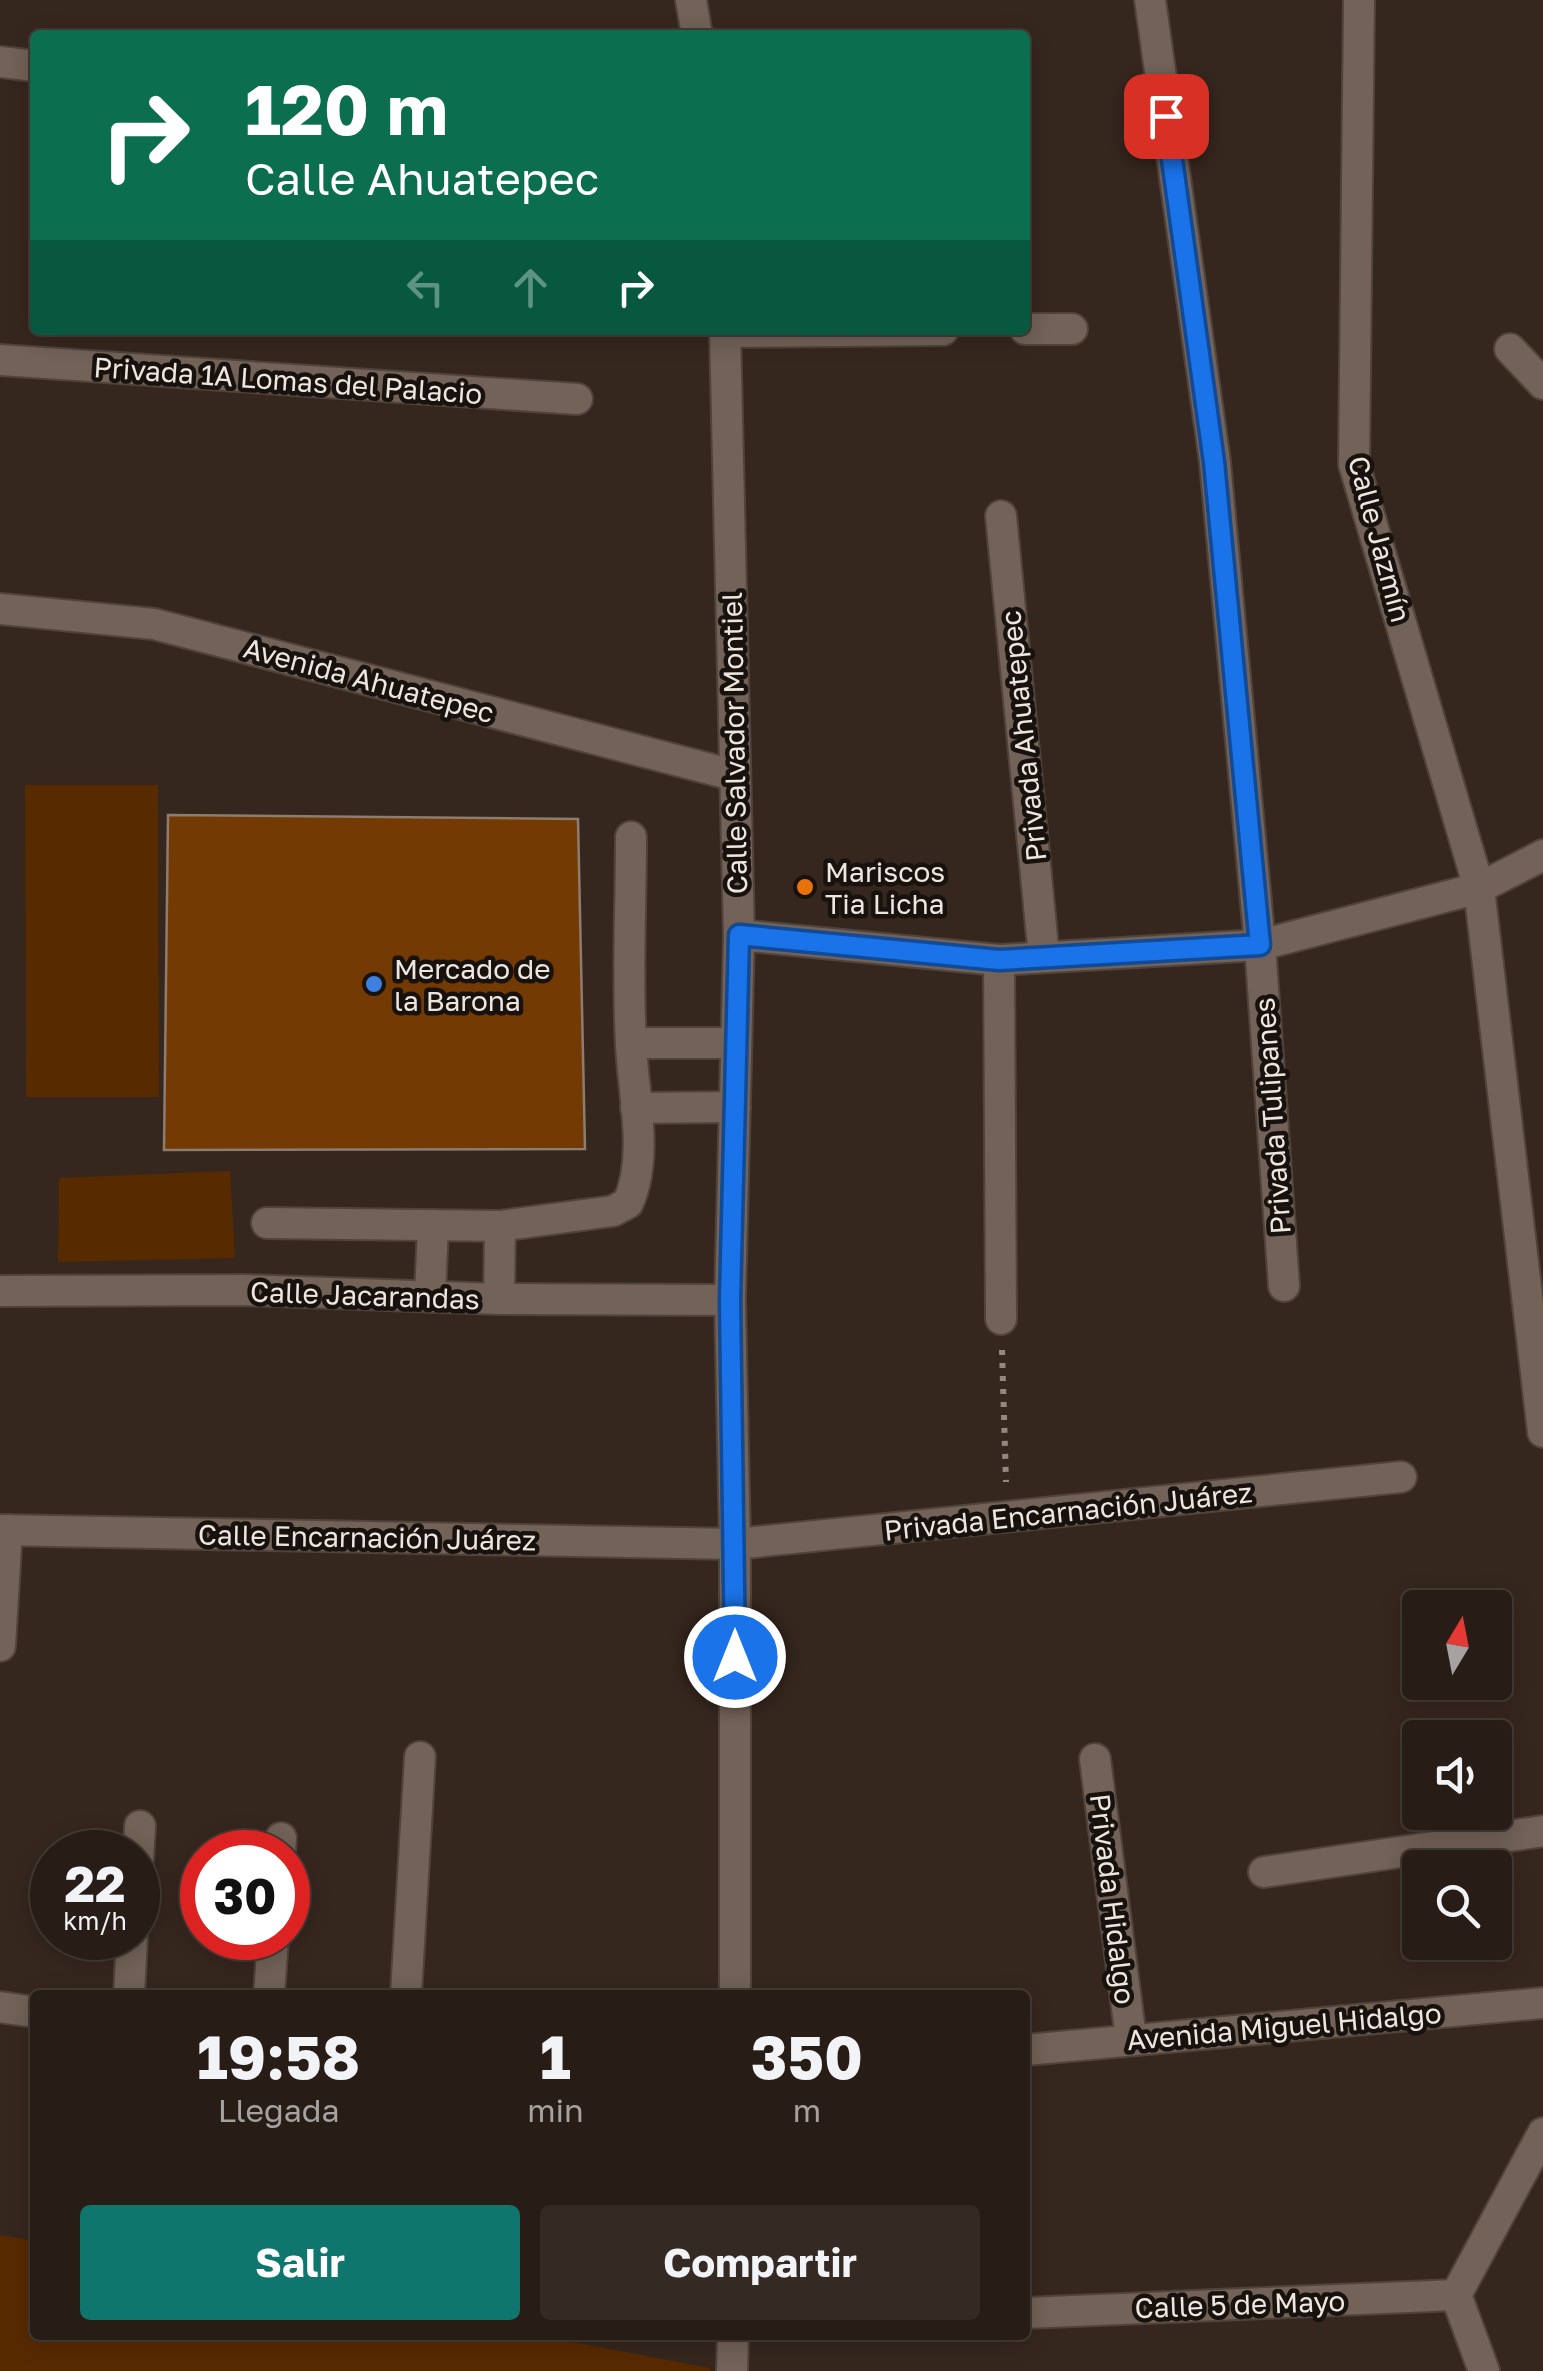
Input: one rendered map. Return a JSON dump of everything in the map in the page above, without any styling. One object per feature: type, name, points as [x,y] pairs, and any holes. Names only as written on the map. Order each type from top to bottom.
[{"type":"street","points":[[690,0],[696,30]]},
{"type":"street","name":"Privada Tulipanes","points":[[1150,0],[1214,462],[1260,945],[1284,1286]]},
{"type":"street","name":"Calle Jazmín","points":[[1358,0],[1354,464],[1479,888],[1543,1432]]},
{"type":"street","points":[[0,62],[30,65]]},
{"type":"street","points":[[1030,329],[1072,329]]},
{"type":"street","name":"Calle Salvador Montiel","points":[[725,335],[739,935],[730,1300],[735,1544],[735,1990]]},
{"type":"street","points":[[1510,348],[1543,384]]},
{"type":"street","name":"Privada 1A Lomas del Palacio","points":[[0,360],[577,399]]},
{"type":"street","name":"Privada Ahuatepec","points":[[1001,516],[1044,957]]},
{"type":"street","name":"Avenida Ahuatepec","points":[[0,609],[154,624],[733,775]]},
{"type":"street","points":[[268,1223],[500,1226],[612,1210],[628,1203],[637,1184],[630,1043],[631,837]]},
{"type":"street","points":[[739,935],[999,960],[1260,945],[1479,888],[1543,855]]},
{"type":"street","points":[[999,960],[1001,1318]]},
{"type":"street","points":[[630,1043],[736,1042]]},
{"type":"street","points":[[636,1108],[735,1107]]},
{"type":"street","points":[[430,1297],[433,1225]]},
{"type":"street","points":[[499,1300],[500,1226]]},
{"type":"street","name":"Calle Jacarandas","points":[[0,1292],[244,1290],[499,1300],[730,1300]]},
{"type":"street","name":"Privada Encarnación Juárez","points":[[735,1544],[1401,1477]]},
{"type":"street","points":[[0,1646],[3,1530]]},
{"type":"street","name":"Calle Encarnación Juárez","points":[[3,1530],[735,1544]]},
{"type":"street","points":[[406,1990],[420,1757]]},
{"type":"street","name":"Privada Hidalgo","points":[[1095,1759],[1131,2039]]},
{"type":"street","points":[[140,1826],[140,1830]]},
{"type":"street","points":[[1264,1872],[1543,1831]]},
{"type":"street","points":[[129,1990],[131,1960]]},
{"type":"street","points":[[269,1990],[272,1960]]},
{"type":"street","name":"Avenida Miguel Hidalgo","points":[[1030,2049],[1543,2003]]},
{"type":"street","points":[[0,2008],[30,2011]]},
{"type":"street","points":[[1484,2371],[1456,2294],[1543,2133]]},
{"type":"street","name":"Calle 5 de Mayo","points":[[1030,2313],[1456,2294]]},
{"type":"street","points":[[732,2340],[732,2371]]},
{"type":"path","points":[[1001,1318],[1008,1518]]},
{"type":"shaded area","points":[[25,785],[158,785],[159,1097],[26,1097]]},
{"type":"shaded area","points":[[230,1171],[235,1258],[58,1262],[59,1178]]},
{"type":"shaded area","points":[[0,2235],[30,2240],[30,2340],[562,2340],[710,2368],[710,2371],[0,2371]]},
{"type":"building","name":"Mercado de la Barona","points":[[168,815],[578,819],[585,1149],[164,1150]]},
{"type":"place","name":"Mariscos Tia Licha","points":[[805,887]]},
{"type":"place","name":"Mercado de la Barona","points":[[374,984]]},
{"type":"route","points":[[735,1657],[730,1300],[739,935],[999,960],[1260,945],[1214,462],[1166,116]]}]
